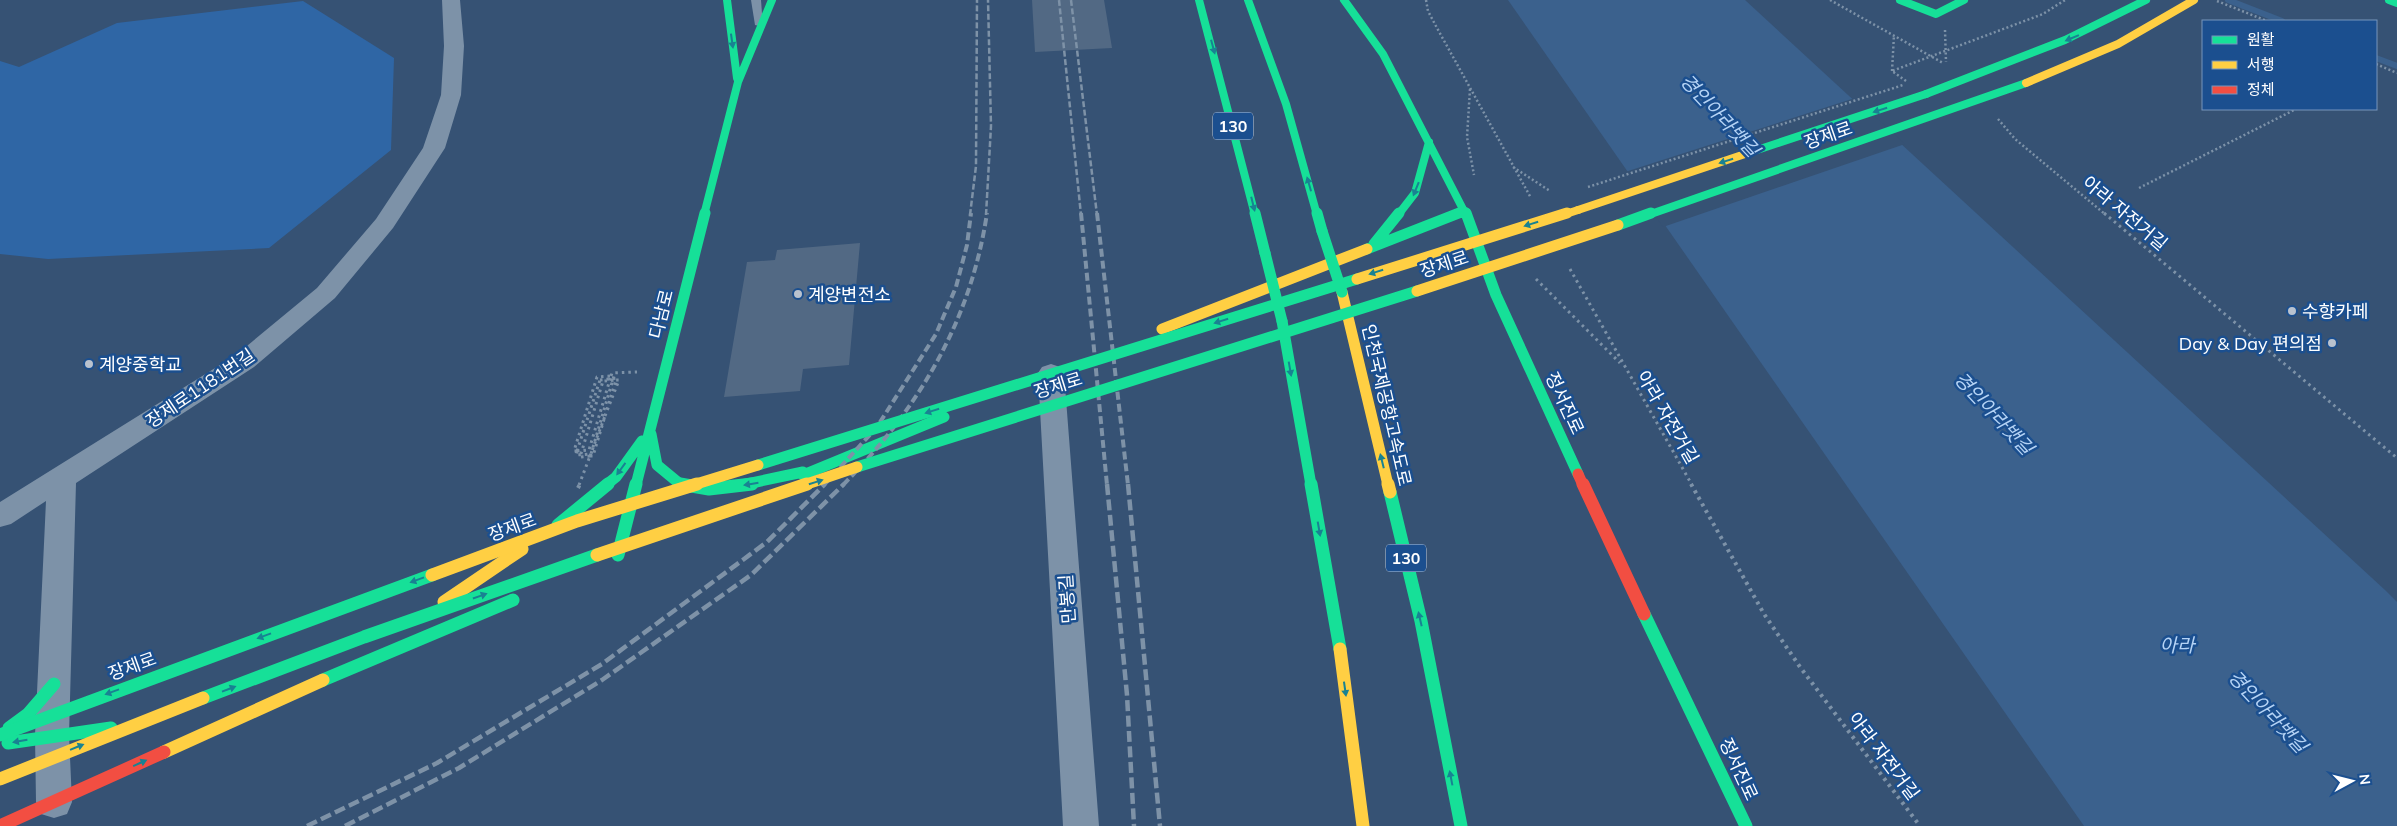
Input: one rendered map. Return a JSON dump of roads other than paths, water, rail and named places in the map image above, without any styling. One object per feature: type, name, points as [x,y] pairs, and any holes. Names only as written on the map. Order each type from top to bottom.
[{"type":"main road","name":"다남로","points":[[727,0],[738,82]]},
{"type":"main road","name":"다남로","points":[[618,555],[738,82],[760,24],[772,0]]},
{"type":"main road","name":"130","points":[[1199,0],[1282,321],[1338,633],[1363,826]]},
{"type":"main road","name":"인천국제공항고속도로","points":[[1248,0],[1286,104],[1322,231],[1342,292],[1421,621],[1461,826]]},
{"type":"main road","name":"정서진로","points":[[1344,0],[1384,54],[1465,211],[1496,295],[1594,509],[1746,826]]},
{"type":"main road","points":[[1900,0],[1936,14],[1964,0]]},
{"type":"main road","name":"장제로","points":[[0,734],[577,522],[1578,210],[1926,94],[2007,65],[2098,27],[2146,0]]},
{"type":"main road","name":"장제로","points":[[0,779],[89,742],[380,632],[640,540],[982,427],[1395,298],[1683,204],[1925,120],[2045,76],[2115,47],[2160,22],[2194,0]]},
{"type":"main road","points":[[2389,0],[2397,3]]},
{"type":"main road","points":[[1373,245],[1416,193],[1429,142]]},
{"type":"main road","name":"장제로","points":[[545,586],[815,470],[1051,373],[1373,245],[1465,211]]},
{"type":"main road","points":[[1373,245],[1402,249],[1451,263],[1496,295]]},
{"type":"main road","points":[[650,430],[657,465],[680,484],[717,488],[751,484],[815,470]]},
{"type":"main road","points":[[335,675],[561,524],[616,477],[650,430]]},
{"type":"main road","points":[[0,826],[335,675],[527,594]]},
{"type":"main road","points":[[0,734],[28,714],[54,684]]},
{"type":"main road","points":[[213,716],[259,710]]},
{"type":"main road","points":[[0,744],[52,735],[185,719]]},
{"type":"street","name":"장제로1181번길","points":[[0,516],[245,361],[326,293],[384,222],[434,148],[451,95],[454,46],[451,0]]},
{"type":"street","name":"만봉길","points":[[1051,373],[1081,802],[1081,826]]},
{"type":"street","points":[[54,802],[52,735],[62,478]]},
{"type":"lane","points":[[756,0],[760,24]]},
{"type":"water","name":"아라","points":[[1508,0],[1745,0],[2385,590],[2397,602],[2397,826],[2084,826]]},
{"type":"waterway","points":[[2228,0],[2279,20]]},
{"type":"waterway","points":[[2377,58],[2397,66]]},
{"type":"railway","points":[[970,215],[976,166],[977,0]]},
{"type":"railway","points":[[986,215],[991,126],[988,0]]},
{"type":"railway","points":[[1059,0],[1081,215]]},
{"type":"railway","points":[[1071,0],[1097,215]]},
{"type":"railway","points":[[824,485],[877,427],[936,334],[956,287],[967,245],[971,213]]},
{"type":"railway","points":[[843,485],[895,425],[918,394],[938,361],[968,290],[979,253],[987,213]]},
{"type":"railway","points":[[1081,213],[1107,485]]},
{"type":"railway","points":[[1097,213],[1128,485]]},
{"type":"railway","points":[[1107,484],[1127,695],[1134,826]]},
{"type":"railway","points":[[1128,484],[1160,826]]},
{"type":"railway","points":[[307,826],[437,763],[602,664],[767,542],[824,485]]},
{"type":"railway","points":[[345,826],[459,768],[602,680],[751,575],[843,485]]},
{"type":"place","name":"계양변전소","points":[[798,294]]},
{"type":"place","name":"수향카페","points":[[2292,311]]},
{"type":"place","name":"Day & Day 편의점","points":[[2332,343]]},
{"type":"place","name":"계양중학교","points":[[89,364]]},
{"type":"water label","name":"경인아라뱃길","points":[[1720,115]]},
{"type":"water label","name":"경인아라뱃길","points":[[1994,413]]},
{"type":"water label","name":"경인아라뱃길","points":[[2268,711]]}]
